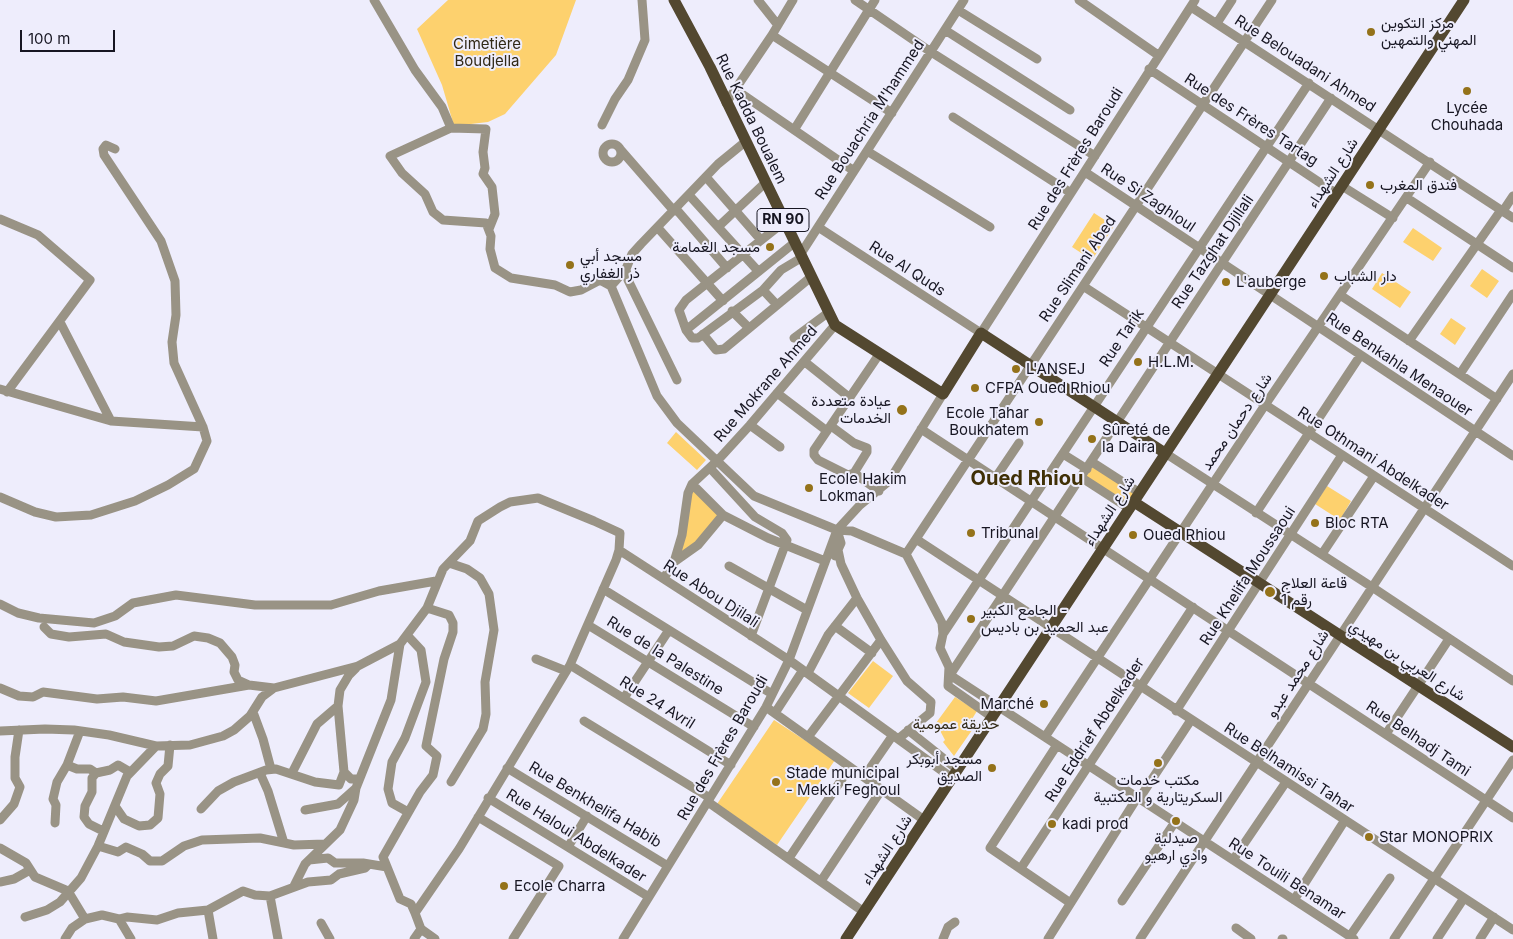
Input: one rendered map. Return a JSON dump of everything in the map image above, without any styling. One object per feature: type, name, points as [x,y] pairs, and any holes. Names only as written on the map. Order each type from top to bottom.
[{"type":"main road","name":"Rue Kadda Boualem","points":[[674,0],[835,325]]},
{"type":"main road","name":"شارع الشهداء","points":[[846,939],[1464,0]]},
{"type":"main road","points":[[835,325],[943,394],[981,333],[1165,453]]},
{"type":"main road","name":"شارع العربي بن مهيدي","points":[[1134,501],[1513,747]]},
{"type":"street","points":[[374,0],[415,70],[442,107],[451,128]]},
{"type":"street","points":[[602,124],[615,99],[628,80],[645,40],[642,0]]},
{"type":"street","points":[[758,0],[777,24]]},
{"type":"street","points":[[726,103],[793,0]]},
{"type":"street","points":[[855,0],[931,52],[1095,156]]},
{"type":"street","points":[[794,130],[876,0]]},
{"type":"street","name":"Rue Bouachria M'hammed","points":[[801,257],[964,0]]},
{"type":"street","points":[[1079,0],[1158,55]]},
{"type":"street","points":[[1217,23],[1232,0]]},
{"type":"street","name":"Rue Slimani Abed","points":[[906,554],[1272,0]]},
{"type":"street","name":"Rue des Frères Baroudi","points":[[981,333],[1193,3]]},
{"type":"street","name":"Rue Belouadani Ahmed","points":[[1193,3],[1217,23],[1513,218]]},
{"type":"street","points":[[958,10],[1036,59]]},
{"type":"street","points":[[944,30],[1070,110]]},
{"type":"street","points":[[772,35],[892,113]]},
{"type":"street","name":"Rue des Frères Tartag","points":[[1149,69],[1290,161],[1394,218]]},
{"type":"street","name":"Rue Tarik","points":[[943,634],[1309,83]]},
{"type":"street","points":[[736,90],[854,171]]},
{"type":"street","name":"Rue Tazghat Djillali","points":[[1082,478],[1169,342],[1331,98]]},
{"type":"street","points":[[954,118],[1071,193]]},
{"type":"street","points":[[490,229],[486,223],[480,221],[449,221],[437,216],[430,207],[425,194],[402,173],[390,156],[451,128],[486,129],[483,152],[485,168],[483,174],[492,187],[495,214],[490,229],[492,260],[500,273],[510,278],[554,285],[570,292],[580,290],[600,280],[611,286],[657,396],[677,423],[754,496],[837,530],[852,531],[906,554],[942,624],[943,634],[940,648],[950,675]]},
{"type":"street","points":[[611,286],[626,269],[632,254],[706,176],[745,142]]},
{"type":"street","points":[[0,497],[35,512],[56,517],[91,515],[135,501],[168,485],[194,469],[207,441],[203,427],[174,363],[172,342],[176,315],[175,281],[161,241],[104,155],[103,149],[106,146],[115,149]]},
{"type":"street","points":[[620,149],[727,268]]},
{"type":"street","points":[[867,151],[990,227]]},
{"type":"street","name":"شارع دحمان محمد","points":[[1045,737],[1265,405],[1394,218],[1430,162]]},
{"type":"street","name":"Rue Si Zaghloul","points":[[1085,172],[1271,295]]},
{"type":"street","points":[[706,176],[761,240]]},
{"type":"street","points":[[719,226],[737,212],[765,183]]},
{"type":"street","points":[[690,195],[758,271]]},
{"type":"street","points":[[1409,341],[1475,244],[1513,196]]},
{"type":"street","points":[[1407,198],[1513,268]]},
{"type":"street","points":[[0,219],[14,223],[38,235],[90,280],[60,322],[4,390],[112,421],[203,427]]},
{"type":"street","points":[[784,222],[744,256],[686,300],[679,310],[686,330],[694,339],[704,334],[732,311],[763,290],[781,270],[801,257]]},
{"type":"street","points":[[658,228],[723,301]]},
{"type":"street","name":"Rue Al Quds","points":[[818,228],[981,333]]},
{"type":"street","points":[[686,330],[794,243]]},
{"type":"street","points":[[626,269],[628,280],[677,380]]},
{"type":"street","points":[[704,334],[718,351],[724,349],[811,278]]},
{"type":"street","name":"Rue Othmani Abdelkader","points":[[1083,286],[1513,566]]},
{"type":"street","points":[[763,290],[777,305]]},
{"type":"street","points":[[1460,374],[1513,294]]},
{"type":"street","name":"Rue Benkahla Menaouer","points":[[1271,295],[1317,328],[1513,456]]},
{"type":"street","points":[[1340,295],[1497,398]]},
{"type":"street","points":[[732,311],[749,328]]},
{"type":"street","points":[[794,338],[829,312]]},
{"type":"street","points":[[60,322],[112,421]]},
{"type":"street","name":"Rue Mokrane Ahmed","points":[[692,484],[718,460],[750,425],[835,325]]},
{"type":"street","points":[[777,393],[829,429],[867,448],[867,452],[854,473],[848,475],[816,458],[814,450],[829,429],[880,353]]},
{"type":"street","points":[[1256,513],[1307,433],[1360,356]]},
{"type":"street","points":[[805,362],[850,398]]},
{"type":"street","name":"شارع محمد عبدو","points":[[1144,938],[1256,762],[1513,374]]},
{"type":"street","points":[[837,530],[860,505],[888,482],[943,394]]},
{"type":"street","points":[[750,425],[780,447]]},
{"type":"street","name":"Rue Belhadj Tami","points":[[921,429],[1513,818]]},
{"type":"street","points":[[996,477],[1018,443]]},
{"type":"street","points":[[1165,453],[1322,554],[1513,681]]},
{"type":"street","points":[[1064,454],[1090,466],[1134,501]]},
{"type":"street","name":"Rue Khelifa Moussaoui","points":[[1176,711],[1261,584],[1342,455]]},
{"type":"street","points":[[710,468],[755,517],[782,533],[787,540],[751,636]]},
{"type":"street","points":[[854,473],[879,491]]},
{"type":"street","points":[[1322,554],[1374,476]]},
{"type":"street","points":[[950,675],[1082,478],[1134,501]]},
{"type":"street","points":[[664,578],[674,562],[682,535],[688,494],[692,484],[723,515],[825,561],[835,557],[838,550],[841,538],[837,530]]},
{"type":"street","points":[[746,506],[754,496]]},
{"type":"street","points":[[0,688],[19,696],[33,697],[43,692],[97,699],[123,697],[156,701],[249,685],[274,688],[358,666],[400,644],[427,608],[436,581],[470,540],[478,521],[510,502],[538,498],[620,533],[619,550],[568,668],[459,849],[415,913]]},
{"type":"street","points":[[674,562],[698,545],[723,515]]},
{"type":"street","points":[[746,527],[755,517]]},
{"type":"street","name":"Rue des Frères Baroudi","points":[[623,939],[766,707],[789,660],[837,530]]},
{"type":"street","name":"Rue Belhamissi Tahar","points":[[916,539],[1052,626],[1176,711],[1513,930]]},
{"type":"street","name":"Rue Abou Djilali","points":[[619,550],[789,660],[896,737],[955,774]]},
{"type":"street","points":[[838,550],[841,564],[857,598],[881,640],[907,681],[931,702],[930,712],[896,737],[864,776]]},
{"type":"street","points":[[449,563],[467,569],[480,578],[489,594],[494,630],[485,682],[486,714],[483,729],[451,782]]},
{"type":"street","points":[[729,566],[807,610]]},
{"type":"street","points":[[0,604],[18,613],[38,618],[94,623],[115,616],[133,603],[176,595],[255,605],[331,605],[379,590],[436,581]]},
{"type":"street","points":[[603,589],[772,694]]},
{"type":"street","points":[[775,713],[835,626],[857,598]]},
{"type":"street","name":"Rue Eddrief Abdelkader","points":[[1021,868],[1192,607]]},
{"type":"street","points":[[427,608],[449,615],[454,623],[444,659],[430,735],[426,746],[437,756],[433,775],[408,812],[383,857],[400,899],[411,904],[421,929],[435,939]]},
{"type":"street","name":"Rue de la Palestine","points":[[588,624],[754,727]]},
{"type":"street","points":[[835,626],[872,653]]},
{"type":"street","points":[[44,627],[51,634],[69,636],[106,634],[124,642],[159,647],[173,646],[194,636],[208,638],[220,643],[232,657],[235,665],[234,672],[238,680],[249,685]]},
{"type":"street","points":[[624,698],[669,630]]},
{"type":"street","points":[[407,635],[421,650],[426,682],[405,738],[392,762],[388,789],[392,803],[408,812]]},
{"type":"street","points":[[1386,734],[1449,639]]},
{"type":"street","points":[[808,737],[881,640]]},
{"type":"street","points":[[294,886],[309,860],[340,830],[348,818],[357,784],[392,700],[400,644]]},
{"type":"street","name":"Rue 24 Avril","points":[[536,659],[568,668],[624,698],[731,765]]},
{"type":"street","points":[[201,809],[218,791],[234,782],[276,768],[315,782],[339,785],[344,772],[338,706],[340,690],[349,675],[358,666]]},
{"type":"street","name":"Rue Touili Benamar","points":[[950,675],[996,712],[1045,737],[1352,938]]},
{"type":"street","points":[[0,731],[45,729],[80,731],[110,734],[156,746],[190,745],[223,736],[234,730],[253,712],[262,698],[274,688]]},
{"type":"street","points":[[292,773],[307,747],[317,724],[338,706]]},
{"type":"street","points":[[766,707],[924,820]]},
{"type":"street","points":[[253,712],[264,739],[271,770]]},
{"type":"street","points":[[1048,939],[1068,909],[1069,902],[1191,720]]},
{"type":"street","points":[[584,721],[709,800],[864,912]]},
{"type":"street","points":[[0,820],[14,804],[20,787],[16,778],[15,757],[19,730]]},
{"type":"street","points":[[908,730],[955,774]]},
{"type":"street","points":[[55,823],[56,805],[53,799],[57,782],[67,765],[80,731]]},
{"type":"street","points":[[115,806],[124,819],[139,826],[150,825],[158,818],[160,794],[156,783],[160,774],[168,766],[170,745]]},
{"type":"street","points":[[1057,745],[990,848],[1069,902]]},
{"type":"street","points":[[25,917],[47,910],[60,902],[81,878],[98,846],[130,772],[156,746]]},
{"type":"street","points":[[1394,939],[1436,879],[1485,800],[1513,760]]},
{"type":"street","points":[[67,765],[77,769],[90,769],[96,773]]},
{"type":"street","points":[[103,831],[89,824],[84,817],[85,806],[92,792],[92,778],[96,773],[118,766],[130,772]]},
{"type":"street","points":[[789,858],[850,767]]},
{"type":"street","name":"Rue Benkhelifa Habib","points":[[507,768],[668,866]]},
{"type":"street","points":[[344,772],[357,784]]},
{"type":"street","points":[[260,773],[268,791],[284,843]]},
{"type":"street","points":[[1233,860],[1286,782]]},
{"type":"street","points":[[305,810],[338,804],[357,784]]},
{"type":"street","points":[[821,881],[882,789]]},
{"type":"street","name":"Rue Haloui Abdelkader","points":[[488,798],[649,898]]},
{"type":"street","points":[[568,847],[587,816]]},
{"type":"street","points":[[478,817],[559,866],[513,939]]},
{"type":"street","points":[[1294,900],[1345,820]]},
{"type":"street","points":[[1122,901],[1175,822]]},
{"type":"street","points":[[98,846],[118,852],[126,847],[142,854],[150,861],[162,861],[184,846],[202,840],[260,838],[309,846],[325,844]]},
{"type":"street","points":[[0,848],[26,863],[35,877],[68,891],[85,919]]},
{"type":"street","points":[[309,860],[328,858],[335,863],[387,866]]},
{"type":"street","points":[[65,939],[72,928],[85,919],[102,915],[119,919],[127,917],[157,920],[178,913],[208,910],[243,891],[255,895],[270,896],[308,882],[331,880],[339,874],[365,868],[369,864]]},
{"type":"street","points":[[0,882],[14,879],[30,870]]},
{"type":"street","points":[[1352,938],[1390,878]]},
{"type":"street","points":[[270,896],[278,939]]},
{"type":"street","points":[[1437,939],[1464,898]]},
{"type":"street","points":[[208,910],[214,939]]},
{"type":"street","points":[[1480,939],[1494,917]]},
{"type":"street","points":[[119,919],[131,939]]},
{"type":"street","points":[[943,939],[948,927],[955,922]]},
{"type":"street","points":[[321,923],[330,939]]},
{"type":"street","points":[[1236,928],[1251,939]]},
{"type":"street","points":[[414,939],[421,929]]},
{"type":"green space","name":"Cimetière Boudjella","points":[[448,0],[576,0],[556,55],[505,114],[488,122],[454,126],[442,85],[417,29]]},
{"type":"green space","points":[[1094,213],[1114,226],[1092,260],[1072,247]]},
{"type":"green space","points":[[1413,228],[1442,248],[1433,261],[1403,242]]},
{"type":"green space","points":[[1482,269],[1499,281],[1487,298],[1470,286]]},
{"type":"green space","points":[[1382,273],[1411,292],[1400,308],[1372,289]]},
{"type":"green space","points":[[1451,318],[1466,328],[1455,345],[1440,334]]},
{"type":"green space","points":[[676,432],[706,460],[697,470],[667,443]]},
{"type":"green space","points":[[1093,466],[1135,493],[1128,504],[1086,477]]},
{"type":"green space","points":[[1327,486],[1351,501],[1340,520],[1315,504]]},
{"type":"green space","points":[[693,489],[720,516],[696,544],[682,553],[681,547]]},
{"type":"green space","points":[[873,661],[893,676],[869,708],[848,693]]},
{"type":"green space","name":"حديقة عمومية","points":[[955,697],[977,711],[972,719],[977,723],[954,756],[943,742],[945,740],[936,723]]},
{"type":"green space","name":"Stade municipal - Mekki Feghoul","points":[[774,720],[835,760],[777,845],[717,804]]},
{"type":"place","name":"مركز التكوين المهني والتمهين","points":[[1371,32]]},
{"type":"place","name":"Lycée Chouhada","points":[[1467,91]]},
{"type":"place","name":"فندق المغرب","points":[[1370,185]]},
{"type":"place","name":"مسجد الغمامة","points":[[770,247]]},
{"type":"place","name":"مسجد أبي ذر الغفاري","points":[[570,265]]},
{"type":"place","name":"دار الشباب","points":[[1324,276]]},
{"type":"place","name":"L'auberge","points":[[1226,282]]},
{"type":"place","name":"H.L.M.","points":[[1138,362]]},
{"type":"place","name":"L'ANSEJ","points":[[1016,369]]},
{"type":"place","name":"CFPA Oued Rhiou","points":[[975,388]]},
{"type":"place","name":"عيادة متعددة الخدمات","points":[[902,410]]},
{"type":"place","name":"Ecole Tahar Boukhatem","points":[[1039,422]]},
{"type":"place","name":"Sûreté de la Daira","points":[[1092,439]]},
{"type":"place","name":"Ecole Hakim Lokman","points":[[809,488]]},
{"type":"place","name":"Bloc RTA","points":[[1315,523]]},
{"type":"place","name":"Tribunal","points":[[971,533]]},
{"type":"place","name":"Oued Rhiou","points":[[1133,535]]},
{"type":"place","name":"قاعة العلاج رقم 1","points":[[1270,592]]},
{"type":"place","name":"الجامع الكبير - عبد الحميد بن باديس","points":[[971,619]]},
{"type":"place","name":"Marché","points":[[1044,704]]},
{"type":"place","name":"مكتب خدمات السكريتارية و المكتبية","points":[[1158,763]]},
{"type":"place","name":"مسجد أبوبكر الصديق","points":[[992,768]]},
{"type":"place","name":"Stade municipal - Mekki Feghoul","points":[[776,782]]},
{"type":"place","name":"صيدلية وادي ارهيو","points":[[1176,821]]},
{"type":"place","name":"kadi prod","points":[[1052,824]]},
{"type":"place","name":"Star MONOPRIX","points":[[1369,837]]},
{"type":"place","name":"Ecole Charra","points":[[504,886]]},
{"type":"district","name":"Oued Rhiou","points":[[1027,479]]}]
